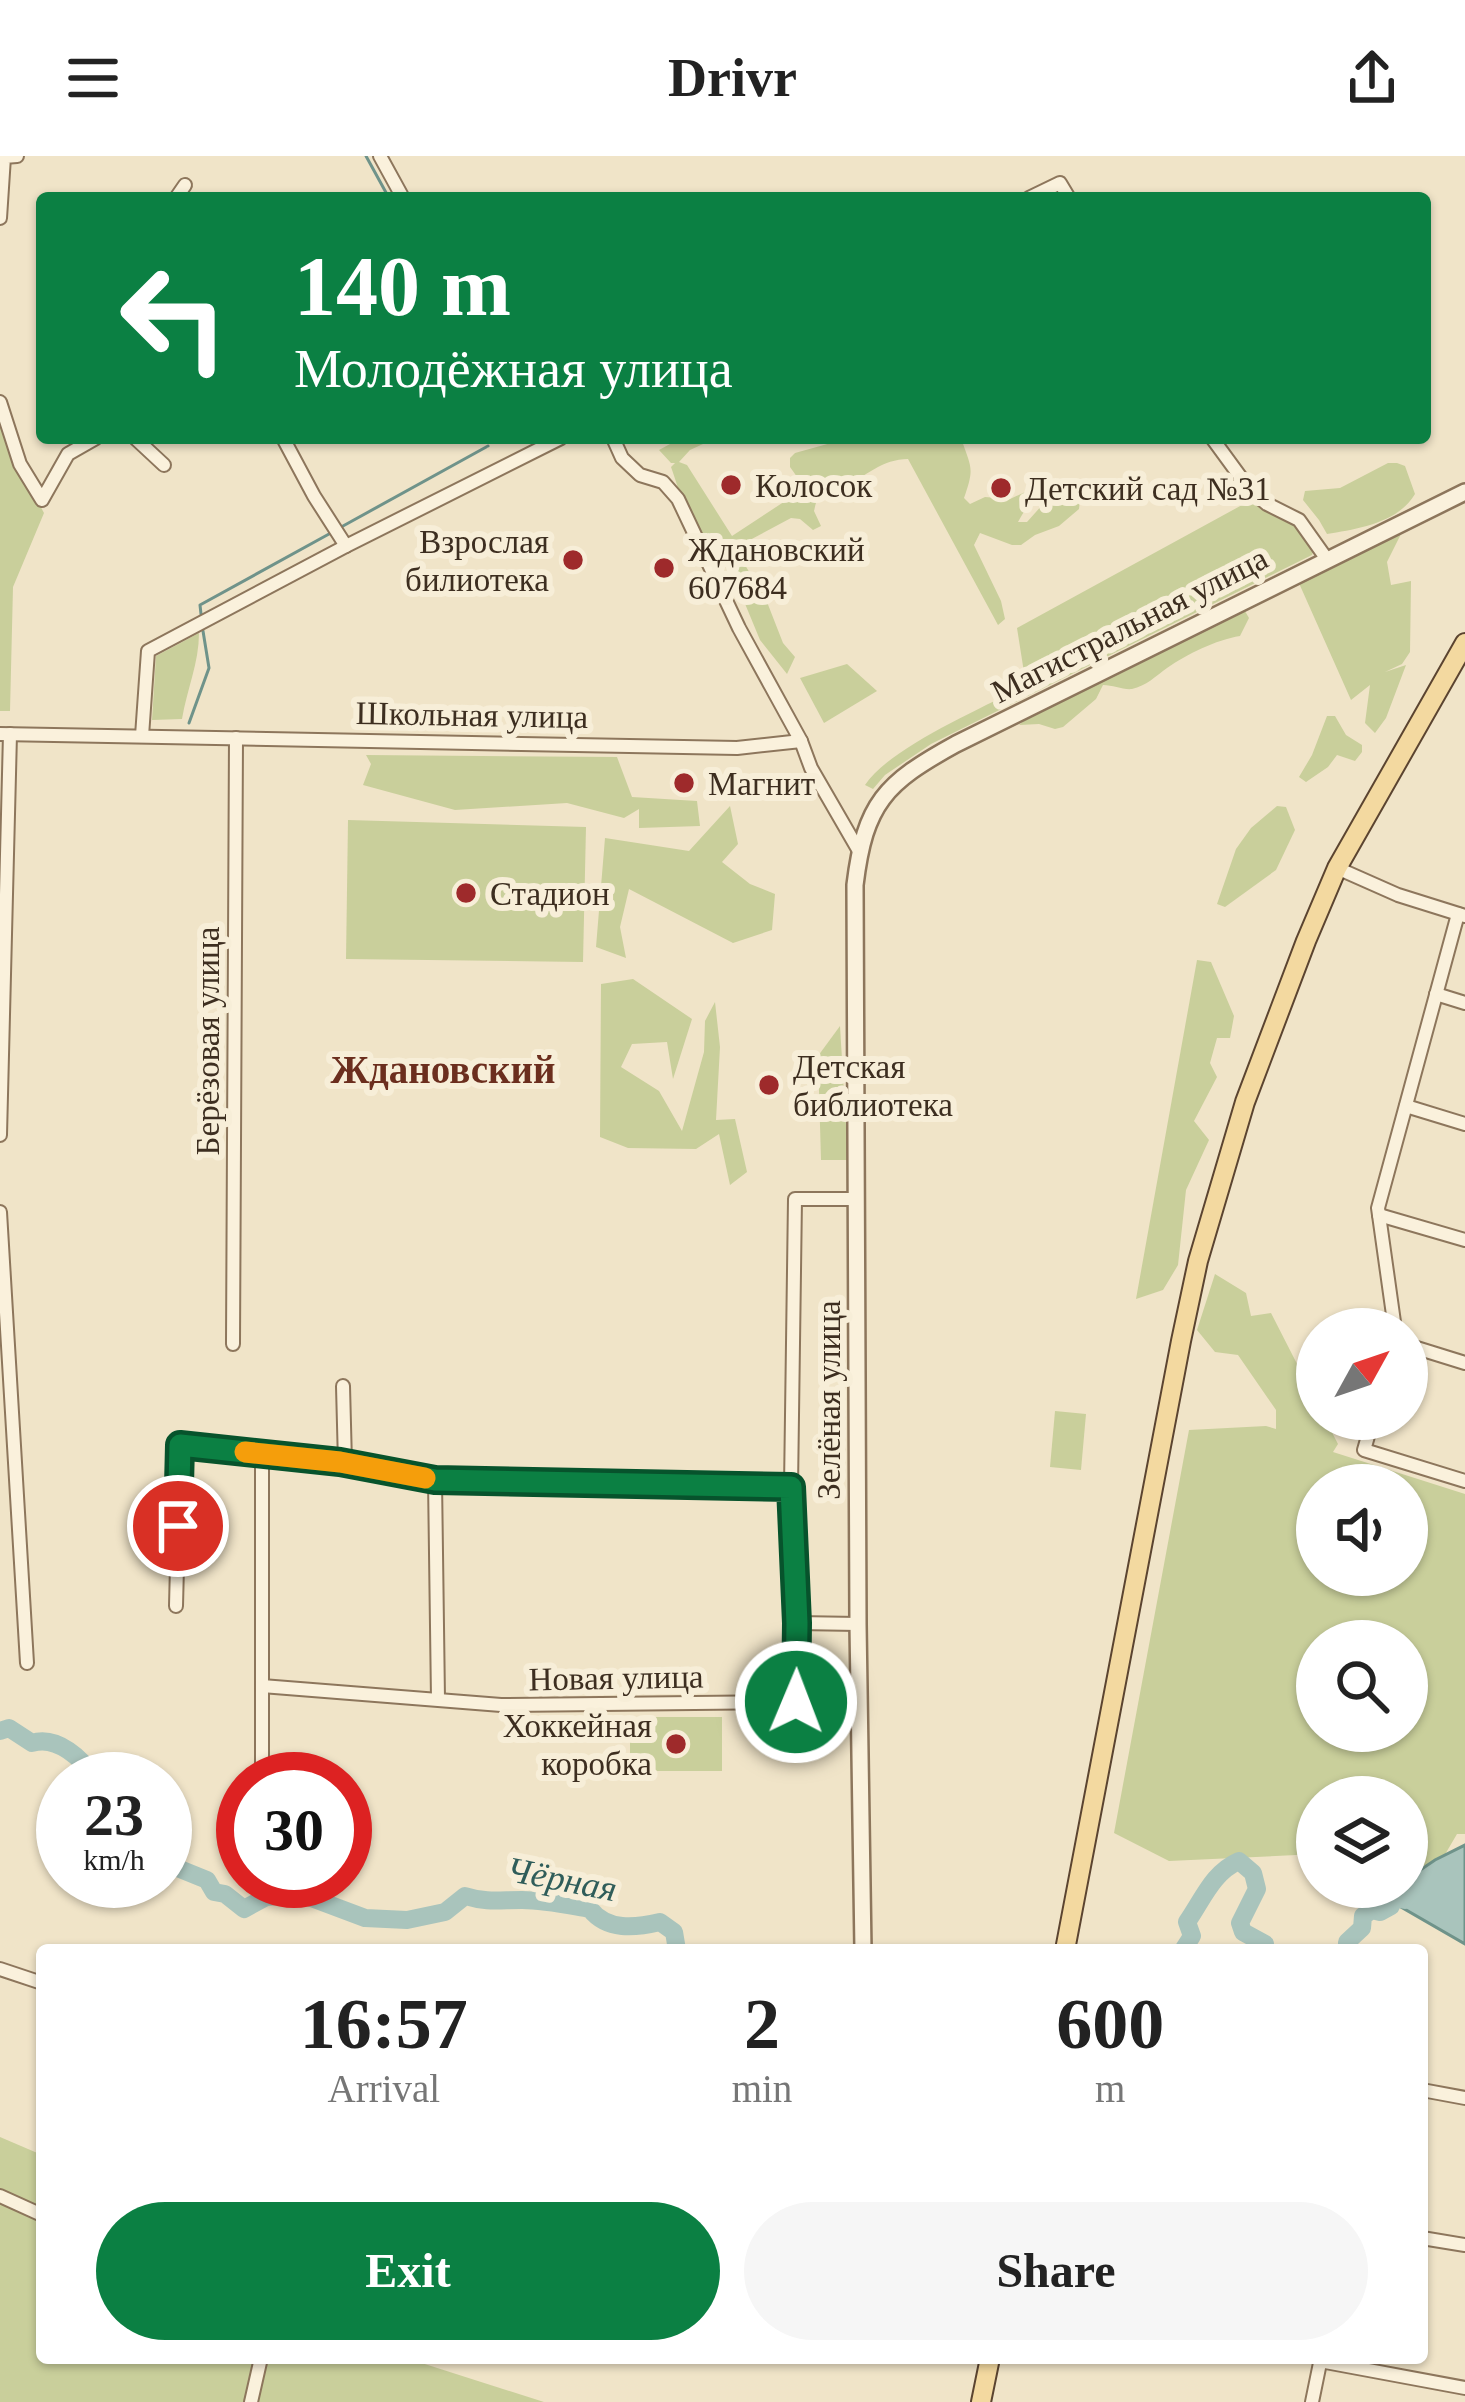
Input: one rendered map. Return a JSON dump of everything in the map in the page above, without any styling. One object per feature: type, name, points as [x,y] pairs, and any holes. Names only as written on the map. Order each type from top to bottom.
[{"type":"main road","points":[[1066,1944],[1198,1261],[1245,1102],[1336,868],[1465,643]]},
{"type":"main road","points":[[981,2402],[989,2364]]},
{"type":"street","points":[[0,218],[4,158],[17,156]]},
{"type":"street","points":[[380,156],[400,192]]},
{"type":"street","points":[[1041,192],[1060,183],[1065,192]]},
{"type":"street","points":[[180,192],[185,185]]},
{"type":"street","points":[[0,402],[20,464],[42,500],[68,454],[86,444]]},
{"type":"street","points":[[141,444],[164,465]]},
{"type":"street","points":[[286,444],[346,546]]},
{"type":"street","points":[[142,736],[148,651],[534,444]]},
{"type":"street","points":[[616,444],[622,458],[640,475],[663,482],[678,499],[739,628],[859,851]]},
{"type":"street","points":[[1216,444],[1250,490],[1299,520],[1326,558]]},
{"type":"street","name":"Магистральная улица","points":[[859,851],[871,814],[910,770],[1465,492]]},
{"type":"street","points":[[0,1135],[5,734]]},
{"type":"street","name":"Школьная улица","points":[[5,734],[735,748],[801,741]]},
{"type":"street","name":"Берёзовая улица","points":[[233,1345],[236,738]]},
{"type":"street","name":"Зелёная улица","points":[[859,851],[855,885],[863,1944]]},
{"type":"street","points":[[1336,868],[1398,895],[1462,915],[1378,1208],[1392,1308]]},
{"type":"street","points":[[1436,994],[1465,1003]]},
{"type":"street","points":[[1406,1106],[1465,1124]]},
{"type":"street","points":[[857,1199],[795,1199],[791,1487],[797,1623],[859,1624]]},
{"type":"street","points":[[0,1212],[27,1663]]},
{"type":"street","points":[[1379,1215],[1465,1240]]},
{"type":"street","points":[[1428,1352],[1465,1363]]},
{"type":"street","points":[[343,1386],[345,1462]]},
{"type":"street","points":[[1367,1440],[1364,1450],[1465,1481]]},
{"type":"street","points":[[176,1606],[180,1445],[345,1462],[435,1480],[791,1487]]},
{"type":"street","points":[[262,1454],[262,1752]]},
{"type":"street","points":[[435,1480],[438,1700]]},
{"type":"street","name":"Новая улица","points":[[262,1687],[501,1706],[796,1702],[797,1623]]},
{"type":"street","points":[[0,1970],[36,1981]]},
{"type":"street","points":[[1428,2091],[1465,2098]]},
{"type":"street","points":[[0,2196],[36,2212]]},
{"type":"street","points":[[1428,2239],[1465,2245]]},
{"type":"street","points":[[251,2402],[260,2364]]},
{"type":"street","points":[[1312,2402],[1320,2364]]},
{"type":"street","points":[[1346,2364],[1465,2388]]},
{"type":"green space","points":[[0,402],[24,476],[44,513],[13,587],[10,711],[0,711]]},
{"type":"green space","points":[[670,444],[703,444],[679,462],[687,465],[732,536],[805,488],[790,467],[790,458],[827,444],[963,444],[970,468],[964,498],[970,504],[985,497],[1010,499],[1056,478],[1063,483],[1036,498],[1018,522],[1027,522],[1059,495],[1080,500],[1079,509],[1059,526],[1021,545],[980,533],[974,545],[1001,601],[1005,619],[998,625],[908,459],[882,465],[823,496],[814,511],[821,526],[813,530],[791,518],[735,548],[767,602],[783,643],[795,657],[787,674],[760,640],[722,548],[702,536],[688,515],[671,467],[675,463],[659,450]]},
{"type":"green space","points":[[1388,463],[1405,466],[1415,494],[1408,504],[1376,523],[1327,534],[1303,500],[1305,491],[1340,488]]},
{"type":"green space","points":[[1253,499],[1296,521],[1315,547],[1312,555],[931,744],[885,775],[873,789],[865,785],[916,743],[1026,685],[1017,628]]},
{"type":"green space","points":[[1402,532],[1387,562],[1391,585],[1411,581],[1410,652],[1402,664],[1385,672],[1406,665],[1386,718],[1375,733],[1365,723],[1370,685],[1351,700],[1298,581]]},
{"type":"green space","points":[[1242,606],[1249,618],[1240,636],[1193,653],[1137,688],[1103,685],[1096,699],[1063,727],[1019,725],[1043,705]]},
{"type":"green space","points":[[199,633],[182,719],[152,720],[156,656]]},
{"type":"green space","points":[[847,664],[877,691],[824,723],[800,678]]},
{"type":"green space","points":[[1327,716],[1335,716],[1346,735],[1362,745],[1362,752],[1355,761],[1337,755],[1306,782],[1299,777]]},
{"type":"green space","points":[[366,755],[617,757],[632,797],[697,801],[700,826],[639,828],[639,809],[624,818],[567,803],[455,810],[363,785],[371,764]]},
{"type":"green space","points":[[730,806],[738,844],[722,862],[750,884],[775,894],[772,930],[733,943],[629,889],[620,927],[626,958],[596,947],[605,838],[689,851]]},
{"type":"green space","points":[[1277,806],[1286,807],[1295,830],[1276,870],[1225,907],[1217,904],[1236,849],[1251,828]]},
{"type":"green space","name":"Стадион","points":[[348,820],[586,827],[583,962],[346,959]]},
{"type":"green space","points":[[1197,960],[1211,962],[1234,1016],[1230,1038],[1217,1038],[1210,1063],[1217,1077],[1194,1121],[1209,1140],[1186,1190],[1178,1265],[1163,1290],[1136,1299]]},
{"type":"green space","points":[[633,979],[692,1019],[673,1079],[667,1042],[632,1044],[621,1067],[659,1091],[682,1131],[704,1052],[705,1021],[715,1002],[720,1047],[716,1120],[735,1119],[747,1172],[730,1185],[719,1134],[696,1149],[628,1148],[600,1137],[601,984]]},
{"type":"green space","points":[[840,1026],[848,1160],[821,1160],[818,1056]]},
{"type":"green space","points":[[1215,1274],[1246,1293],[1251,1316],[1271,1313],[1296,1362],[1296,1440],[1336,1440],[1333,1452],[1371,1464],[1296,1464],[1296,1596],[1428,1596],[1428,1482],[1465,1494],[1465,1834],[1457,1834],[1440,1863],[1428,1865],[1428,1776],[1296,1776],[1296,1855],[1169,1861],[1114,1833],[1189,1430],[1276,1429],[1276,1410],[1238,1355],[1215,1352],[1197,1330]]},
{"type":"green space","points":[[1055,1411],[1086,1414],[1081,1470],[1050,1467]]},
{"type":"green space","name":"Хоккейная коробка","points":[[630,1717],[722,1717],[722,1771],[630,1771]]},
{"type":"green space","points":[[0,2137],[36,2152],[36,2364],[425,2364],[544,2402],[0,2402]]},
{"type":"water","points":[[1465,1845],[1465,1944],[1403,1908],[1428,1908],[1428,1865]]},
{"type":"waterway","points":[[366,156],[386,192]]},
{"type":"waterway","points":[[343,526],[488,446]]},
{"type":"waterway","points":[[201,614],[200,605],[329,534]]},
{"type":"waterway","points":[[189,723],[209,668],[203,631]]},
{"type":"waterway","name":"Чёрная","points":[[0,1731],[9,1728],[32,1743],[51,1742],[69,1752]]},
{"type":"waterway","name":"Чёрная","points":[[1187,1944],[1192,1936],[1187,1922],[1215,1879],[1239,1861],[1253,1873],[1257,1889],[1240,1923],[1243,1932],[1265,1944]]},
{"type":"waterway","name":"Чёрная","points":[[192,1874],[244,1909],[266,1897],[301,1894],[365,1918],[407,1920],[445,1912],[465,1896],[539,1901],[590,1909],[622,1926],[660,1922],[674,1932],[676,1944]]},
{"type":"waterway","name":"Чёрная","points":[[1347,1944],[1362,1928],[1363,1916],[1387,1908]]},
{"type":"slow traffic","points":[[245,1452],[340,1462],[425,1478]]},
{"type":"place","name":"Колосок","points":[[731,485]]},
{"type":"place","name":"Детский сад №31","points":[[1001,488]]},
{"type":"place","name":"Взрослая билиотека","points":[[573,560]]},
{"type":"place","name":"Ждановский 607684","points":[[664,568]]},
{"type":"place","name":"Магнит","points":[[684,783]]},
{"type":"place","name":"Стадион","points":[[466,893]]},
{"type":"place","name":"Детская библиотека","points":[[769,1085]]},
{"type":"place","name":"Хоккейная коробка","points":[[676,1744]]},
{"type":"district","name":"Ждановский","points":[[443,1069]]},
{"type":"route","points":[[178,1526],[180,1445],[340,1462],[435,1480],[791,1487],[796,1702]]}]
